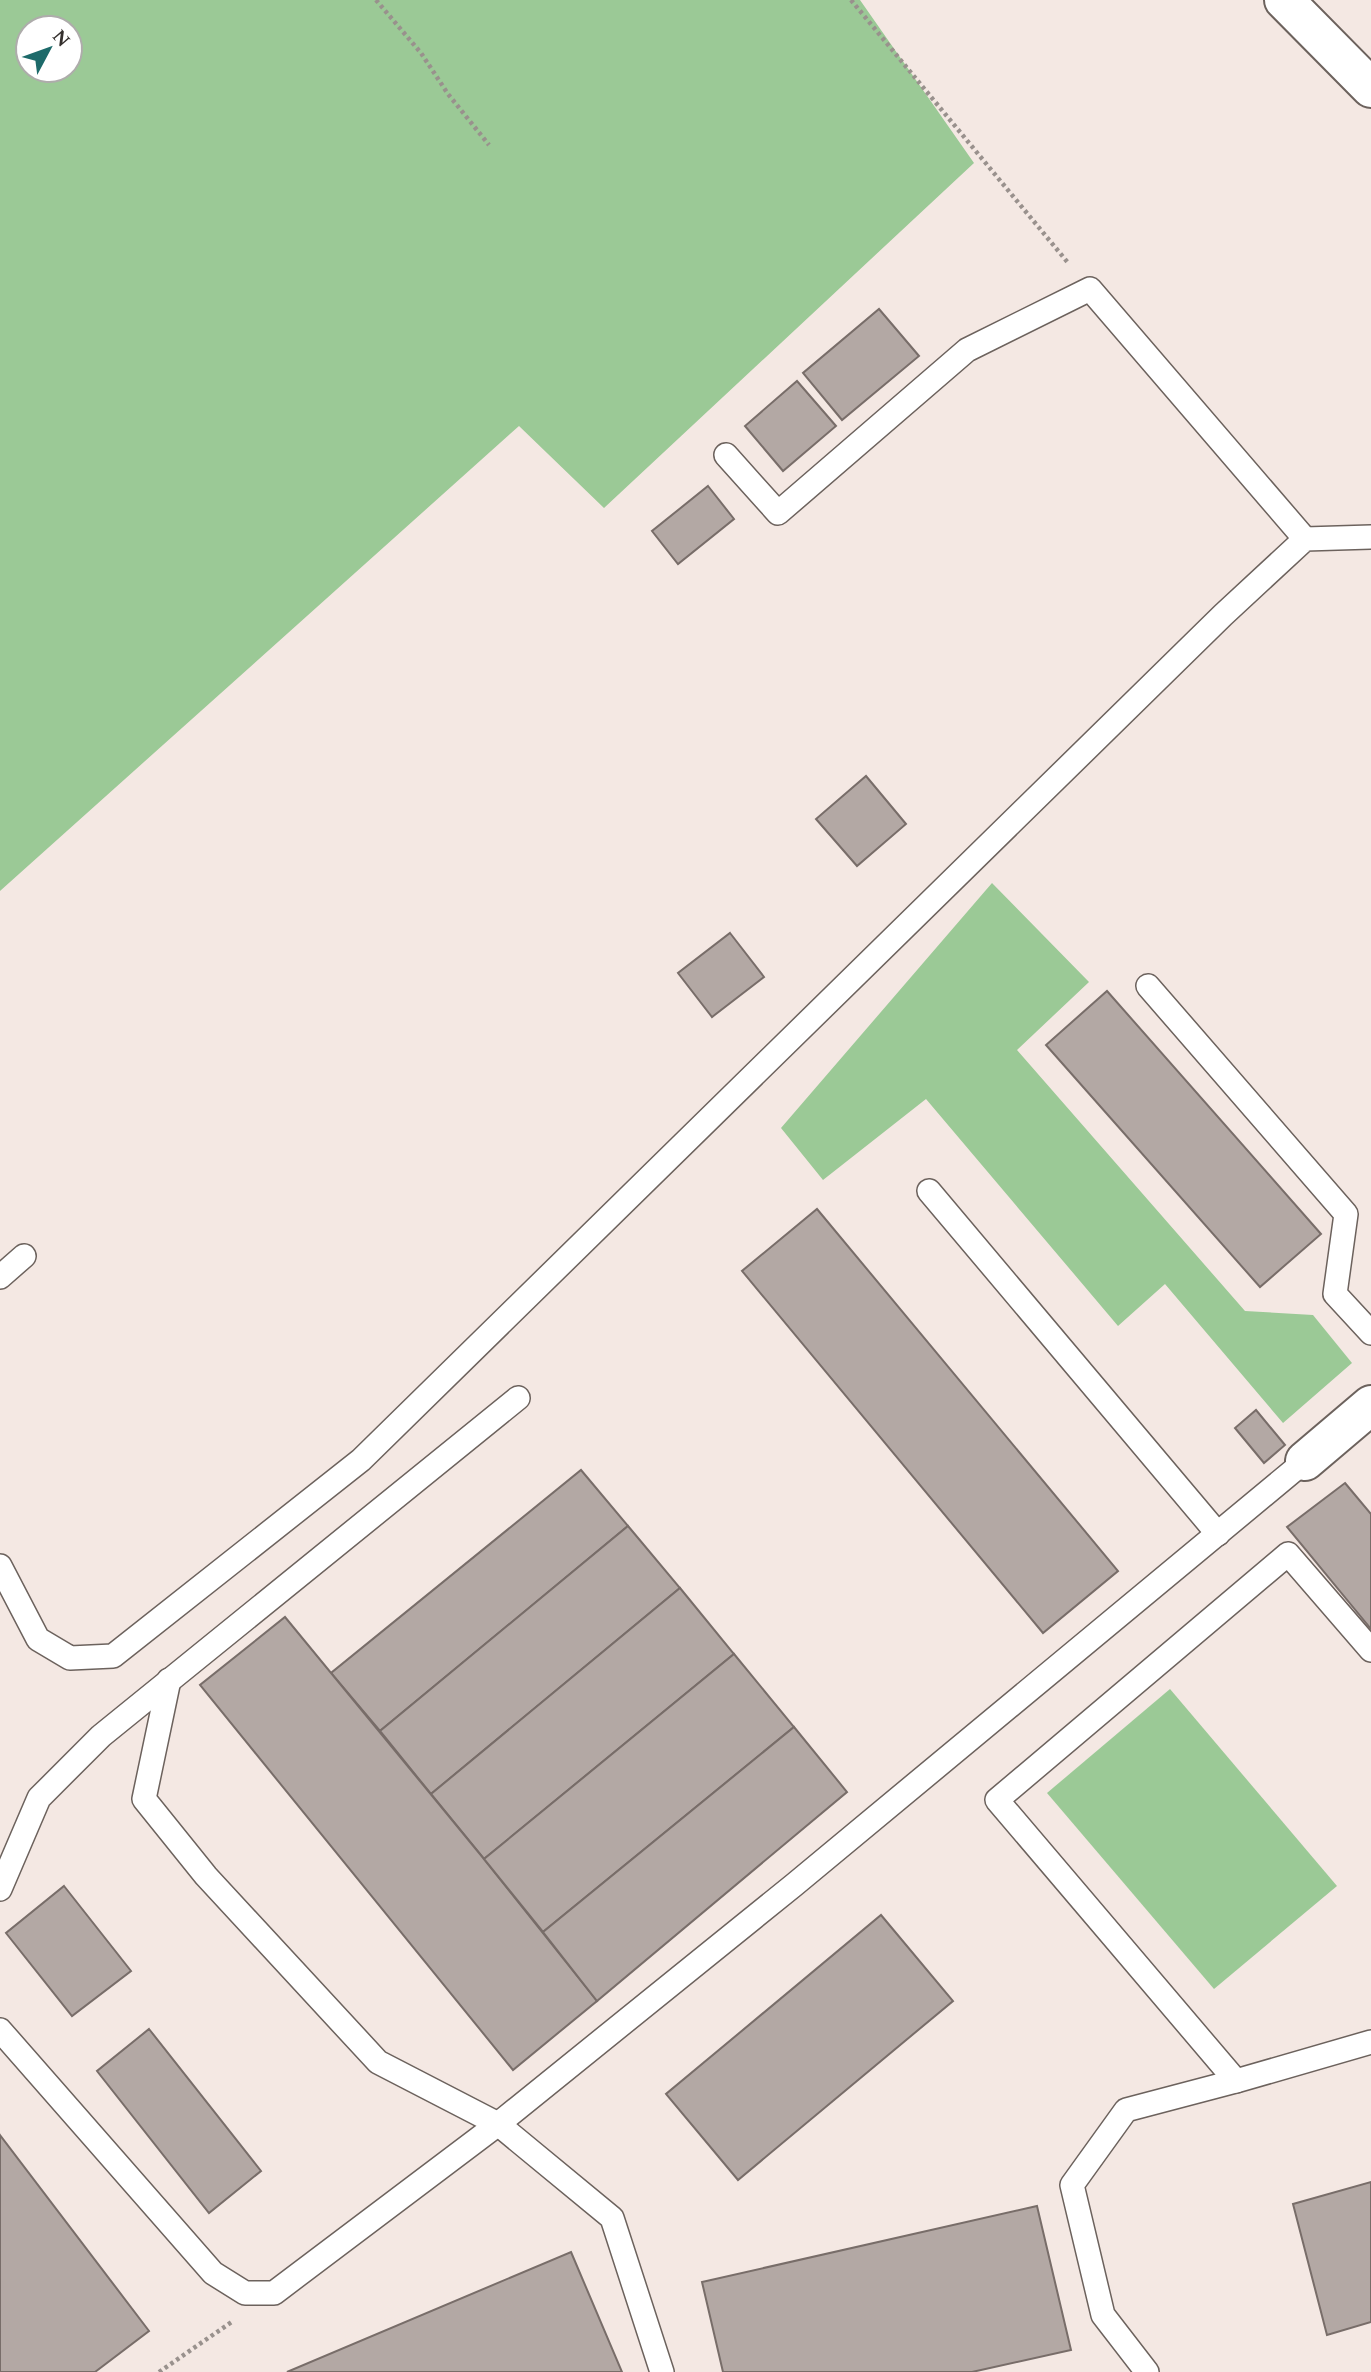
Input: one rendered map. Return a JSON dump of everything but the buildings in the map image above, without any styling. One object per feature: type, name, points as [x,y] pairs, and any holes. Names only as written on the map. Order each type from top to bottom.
[{"type":"street","points":[[1284,0],[1371,88]]},
{"type":"street","points":[[1305,1461],[1371,1405]]},
{"type":"lane","points":[[726,455],[778,513],[967,350],[1090,289],[1304,539]]},
{"type":"lane","points":[[0,1566],[38,1639],[71,1658],[113,1656],[371,1450],[1223,615],[1304,539],[1371,537]]},
{"type":"lane","points":[[1147,986],[1346,1214],[1335,1294],[1371,1333]]},
{"type":"lane","points":[[929,1191],[1218,1534]]},
{"type":"lane","points":[[0,1277],[23,1255]]},
{"type":"lane","points":[[0,1889],[39,1798],[101,1736],[518,1398]]},
{"type":"lane","points":[[0,2030],[213,2273],[244,2293],[274,2293],[498,2124],[794,1885],[1305,1461]]},
{"type":"lane","points":[[1236,2081],[997,1800],[1288,1554],[1371,1650]]},
{"type":"lane","points":[[169,1680],[144,1799],[206,1876],[378,2063],[498,2124],[612,2218],[662,2372]]},
{"type":"lane","points":[[1147,2372],[1103,2315],[1072,2185],[1126,2110],[1371,2042]]},
{"type":"path","points":[[376,0],[421,53],[448,94],[489,145]]},
{"type":"path","points":[[851,0],[1090,289]]},
{"type":"path","points":[[159,2372],[274,2293]]},
{"type":"green space","points":[[0,0],[860,0],[974,163],[604,508],[519,426],[0,891]]},
{"type":"green space","points":[[992,883],[1089,982],[1017,1050],[1245,1311],[1313,1315],[1352,1363],[1283,1423],[1165,1284],[1118,1326],[926,1099],[823,1180],[781,1128]]},
{"type":"green space","points":[[1170,1689],[1337,1886],[1214,1989],[1047,1793]]}]
